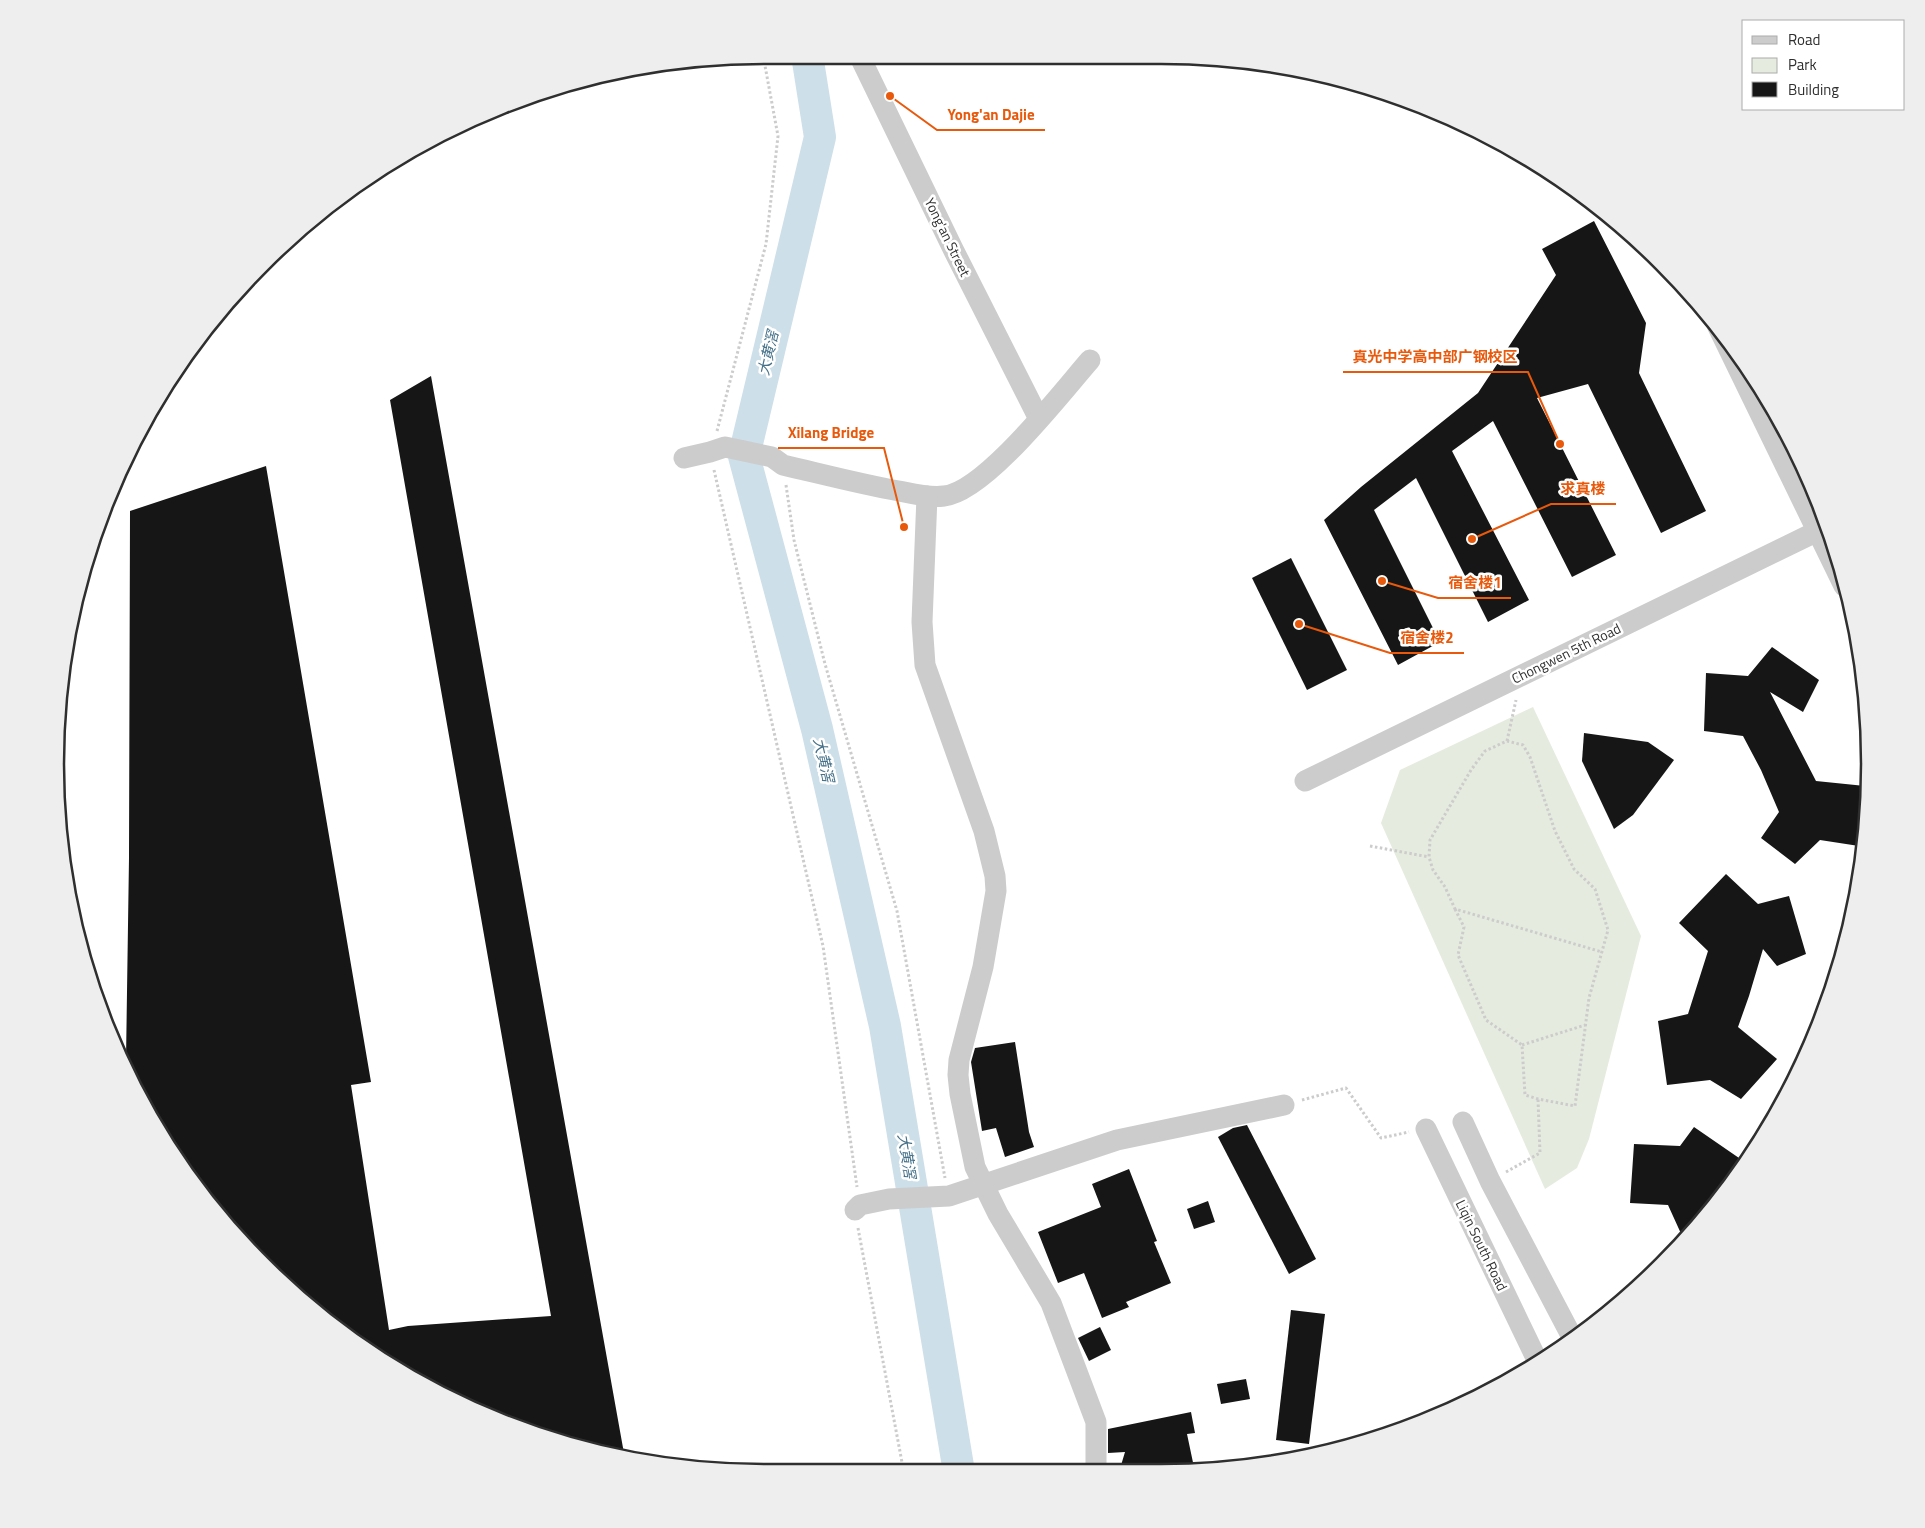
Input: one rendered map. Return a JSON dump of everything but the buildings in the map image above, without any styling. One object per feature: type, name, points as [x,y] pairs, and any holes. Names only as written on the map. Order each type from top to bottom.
[{"type":"street","name":"Yong'an Street","points":[[863,64],[953,249],[1039,418]]},
{"type":"street","points":[[684,458],[717,450],[778,461],[887,489],[927,496],[956,494],[968,488],[1007,453],[1090,360]]},
{"type":"street","points":[[1742,374],[1815,514]]},
{"type":"street","points":[[927,496],[922,622],[925,665],[984,831],[995,876],[996,891],[983,967],[959,1060],[958,1075],[970,1147],[982,1185],[1051,1303],[1096,1422],[1096,1464]]},
{"type":"street","name":"Chongwen 5th Road","points":[[1305,781],[1820,529]]},
{"type":"street","points":[[857,1208],[889,1199],[939,1196],[982,1185],[1117,1140],[1284,1105]]},
{"type":"street","points":[[1463,1122],[1490,1181],[1570,1332]]},
{"type":"street","name":"Liqin South Road","points":[[1426,1129],[1535,1355]]},
{"type":"path","points":[[765,64],[778,136],[766,244],[724,410],[717,450],[823,946],[857,1208],[903,1464]]},
{"type":"path","points":[[778,461],[794,540],[825,664],[897,911],[939,1196]]},
{"type":"path","points":[[1507,741],[1517,699]]},
{"type":"path","points":[[1507,741],[1523,745],[1530,757],[1555,831],[1574,869],[1595,888],[1608,930],[1589,998],[1575,1106],[1538,1100],[1525,1095],[1522,1045],[1486,1020],[1458,955],[1464,927],[1445,886],[1433,870],[1429,857],[1430,840],[1471,770],[1485,751],[1507,741]]},
{"type":"path","points":[[1370,846],[1429,857]]},
{"type":"path","points":[[1455,909],[1602,952]]},
{"type":"path","points":[[1522,1045],[1585,1025]]},
{"type":"path","points":[[1284,1105],[1346,1088],[1380,1138],[1426,1129]]},
{"type":"path","points":[[1490,1181],[1540,1153],[1538,1100]]},
{"type":"green space","points":[[1533,707],[1641,936],[1589,1139],[1577,1168],[1545,1189],[1381,823],[1400,770]]},
{"type":"waterway","name":"大黄滘","points":[[808,64],[820,137],[744,456],[817,729],[885,1026],[958,1464]]},
{"type":"place","name":"Yong'an Dajie","points":[[890,96]]},
{"type":"place","name":"真光中学高中部广钢校区","points":[[1560,444]]},
{"type":"place","name":"Xilang Bridge","points":[[904,527]]},
{"type":"place","name":"求真楼","points":[[1472,539]]},
{"type":"place","name":"宿舍楼1","points":[[1382,581]]},
{"type":"place","name":"宿舍楼2","points":[[1299,624]]}]
